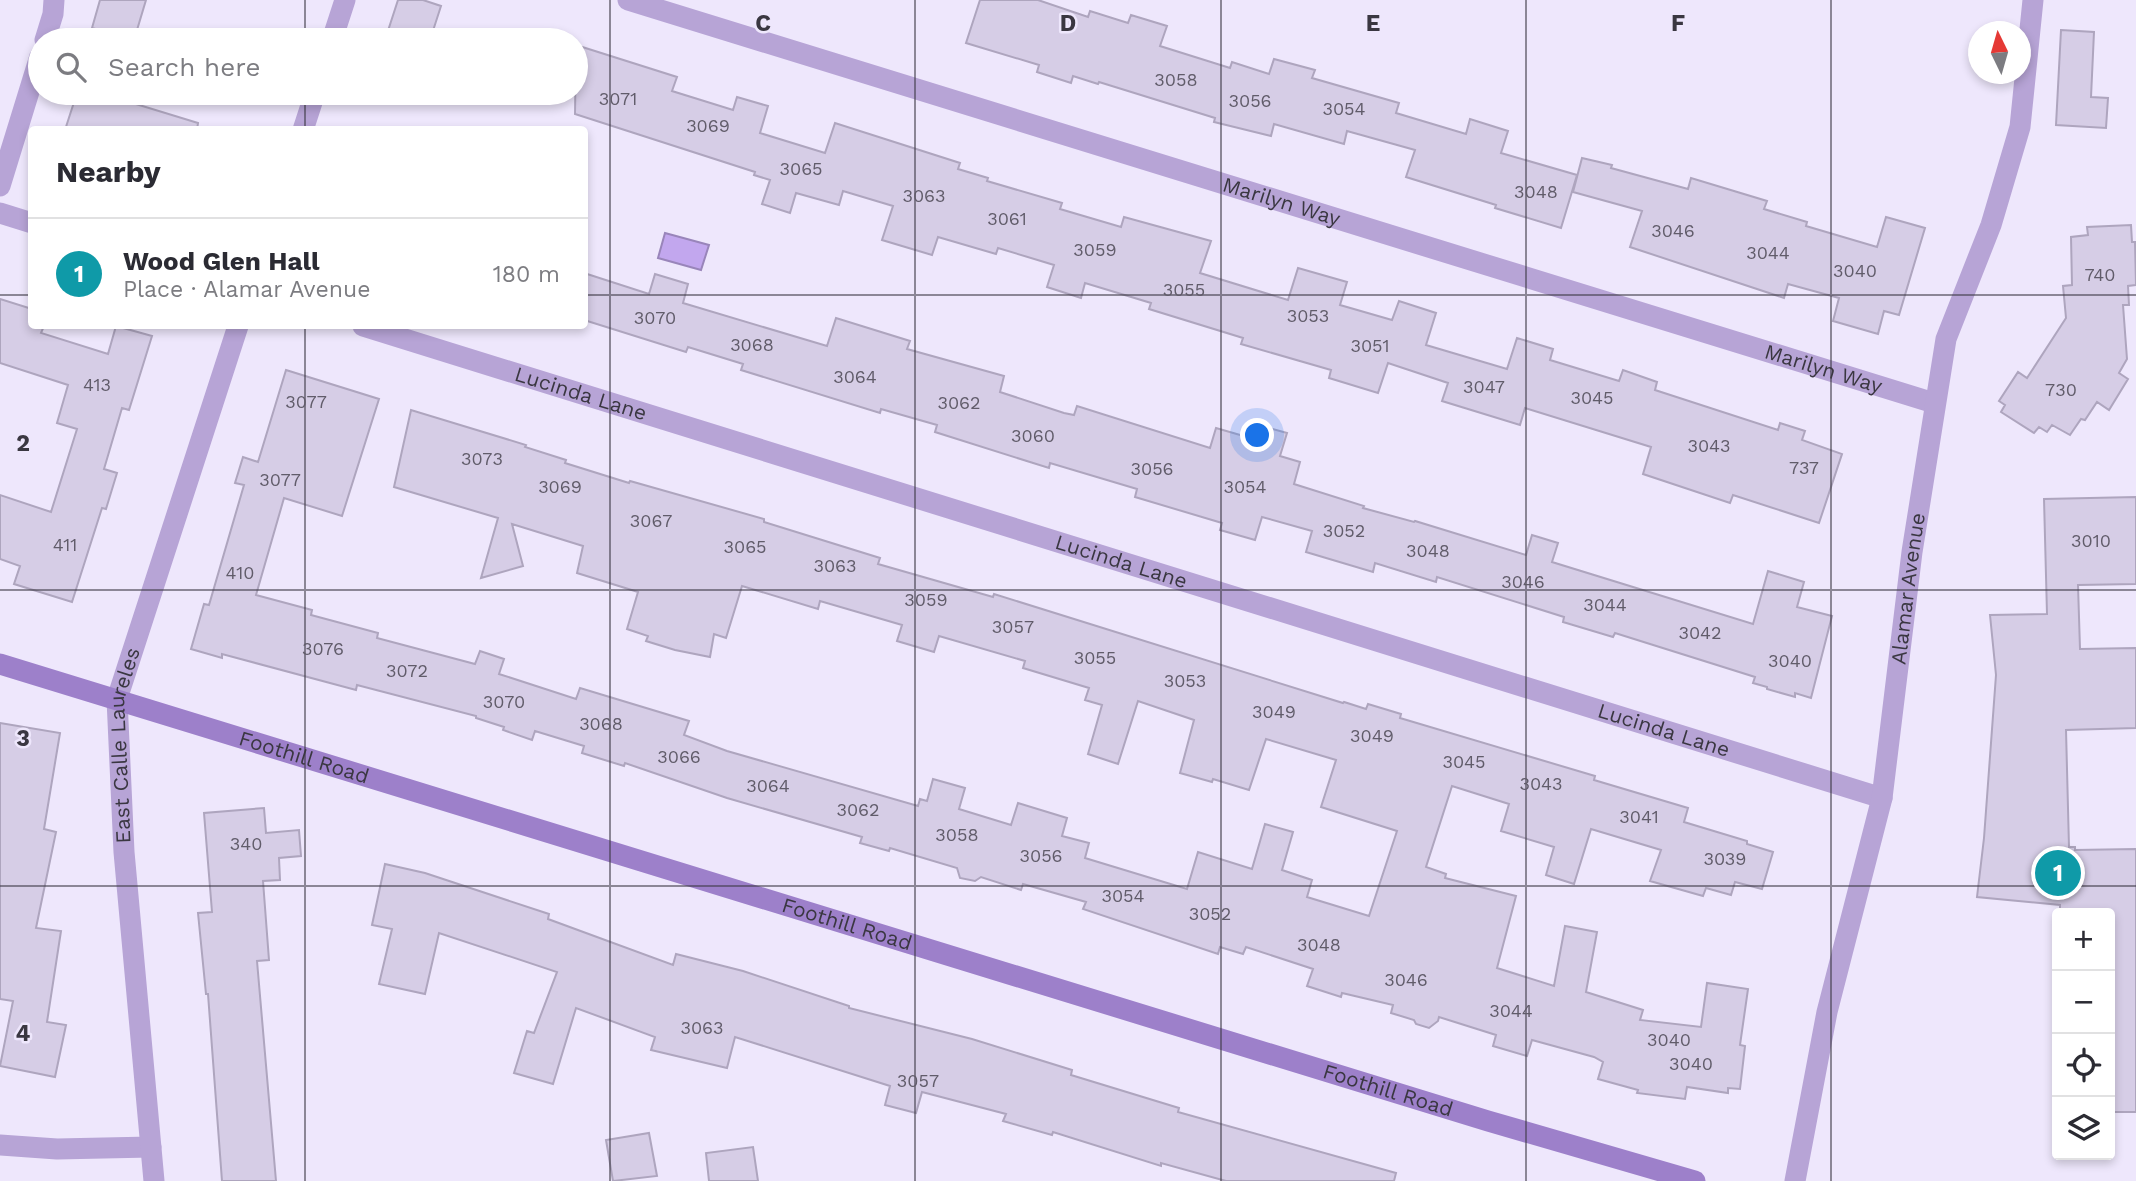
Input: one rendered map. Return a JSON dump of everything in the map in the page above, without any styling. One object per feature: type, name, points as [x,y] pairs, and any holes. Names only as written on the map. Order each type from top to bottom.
[{"type":"main road","name":"Foothill Road","points":[[0,664],[1488,1121],[1695,1181]]},
{"type":"street","points":[[49,28],[54,0]]},
{"type":"street","points":[[336,28],[345,0]]},
{"type":"street","name":"Marilyn Way","points":[[628,0],[1934,403]]},
{"type":"street","name":"Alamar Avenue","points":[[1795,1181],[1827,1012],[1882,797],[1912,552],[1946,339],[1991,225],[2020,127],[2033,0]]},
{"type":"street","points":[[0,186],[28,95]]},
{"type":"street","points":[[304,126],[311,105]]},
{"type":"street","points":[[0,213],[28,222]]},
{"type":"street","name":"East Calle Laureles","points":[[154,1181],[124,852],[117,699],[237,329]]},
{"type":"street","name":"Lucinda Lane","points":[[373,329],[1882,797]]},
{"type":"street","points":[[0,1144],[57,1149],[151,1147]]},
{"type":"shaded area","points":[[665,233],[709,245],[701,270],[658,258]]},
{"type":"building","points":[[100,0],[146,0],[138,28],[92,28]]},
{"type":"building","points":[[398,0],[423,0],[441,6],[434,28],[389,28]]},
{"type":"building","points":[[980,0],[1038,0],[1088,17],[1090,11],[1128,23],[1131,15],[1167,26],[1160,46],[1230,68],[1232,62],[1269,74],[1274,59],[1315,70],[1312,78],[1399,103],[1396,113],[1466,134],[1470,119],[1508,131],[1501,153],[1577,175],[1561,228],[1406,177],[1415,150],[1347,131],[1344,144],[1274,124],[1271,136],[1214,122],[1215,118],[1099,82],[1098,84],[1073,76],[1071,83],[1037,72],[1039,65],[966,43]]},
{"type":"building","points":[[2061,30],[2094,32],[2091,97],[2108,98],[2106,128],[2056,125]]},
{"type":"building","points":[[588,49],[677,77],[672,91],[733,110],[737,97],[768,106],[760,133],[825,153],[835,123],[960,163],[958,169],[988,178],[987,181],[1062,203],[1060,209],[1121,227],[1124,217],[1211,241],[1200,273],[1288,300],[1298,268],[1347,282],[1340,305],[1392,320],[1399,301],[1436,313],[1426,345],[1507,369],[1517,338],[1553,349],[1550,360],[1619,381],[1623,370],[1657,382],[1655,390],[1778,430],[1780,423],[1805,431],[1802,440],[1842,454],[1819,523],[1733,495],[1730,503],[1643,474],[1651,447],[1525,408],[1520,425],[1442,401],[1448,383],[1388,363],[1378,393],[1329,378],[1331,370],[1241,344],[1243,338],[1149,309],[1151,303],[1085,283],[1081,298],[1047,287],[1054,265],[998,248],[996,254],[938,237],[932,255],[882,240],[893,206],[843,191],[839,205],[796,193],[790,213],[762,204],[770,180],[754,175],[755,172],[575,114],[575,105],[588,105]]},
{"type":"building","points":[[73,105],[139,105],[198,123],[198,126],[66,126]]},
{"type":"building","points":[[1582,158],[1688,189],[1691,178],[1767,201],[1764,209],[1807,222],[1806,226],[1877,247],[1886,217],[1925,228],[1899,315],[1884,311],[1878,334],[1833,321],[1839,298],[1788,284],[1784,298],[1630,247],[1642,211],[1573,192]]},
{"type":"building","points":[[2131,225],[2132,242],[2135,242],[2136,285],[2128,286],[2129,305],[2123,305],[2127,359],[2119,373],[2128,379],[2109,410],[2097,402],[2085,420],[2081,419],[2070,435],[2052,425],[2047,432],[2039,427],[2034,433],[2001,412],[2005,405],[1999,401],[2018,372],[2027,378],[2066,318],[2063,286],[2072,285],[2071,237],[2088,235],[2087,227]]},
{"type":"building","points":[[588,274],[649,294],[655,274],[688,284],[683,303],[827,346],[836,318],[910,341],[907,349],[1004,376],[1000,392],[1074,415],[1077,406],[1210,448],[1216,428],[1254,439],[1258,425],[1287,433],[1280,456],[1300,462],[1294,484],[1364,506],[1363,508],[1526,555],[1532,535],[1558,543],[1552,562],[1753,624],[1768,571],[1804,582],[1797,607],[1832,616],[1811,698],[1795,693],[1795,697],[1767,689],[1753,683],[1755,677],[1615,633],[1613,637],[1563,622],[1564,617],[1437,577],[1436,582],[1375,563],[1373,572],[1306,552],[1312,531],[1262,517],[1255,540],[1220,530],[1222,523],[1135,497],[1137,489],[1050,463],[1049,468],[935,432],[937,425],[881,409],[880,413],[741,370],[743,364],[688,347],[686,352],[588,321]]},
{"type":"building","points":[[0,299],[28,308],[28,329],[43,329],[41,333],[108,354],[115,329],[127,329],[152,336],[129,410],[122,408],[104,469],[117,473],[106,509],[102,508],[72,602],[14,584],[20,566],[0,559],[0,495],[51,512],[77,429],[57,423],[68,385],[0,363]]},
{"type":"building","points":[[286,370],[379,399],[342,516],[284,498],[256,595],[312,610],[311,615],[378,633],[377,638],[475,664],[480,651],[504,659],[499,674],[576,699],[580,688],[689,721],[684,735],[727,751],[918,806],[920,799],[927,801],[933,779],[965,788],[959,809],[1011,825],[1018,803],[1067,818],[1062,836],[1089,843],[1085,858],[1187,889],[1198,852],[1252,869],[1265,824],[1293,832],[1282,870],[1312,880],[1307,897],[1369,916],[1397,831],[1321,807],[1336,760],[1266,739],[1249,790],[1180,773],[1194,720],[1138,701],[1118,764],[1088,754],[1102,705],[1085,700],[1089,688],[1023,668],[1025,661],[939,636],[934,652],[897,641],[902,625],[820,601],[818,609],[742,586],[726,638],[714,634],[710,657],[646,641],[648,636],[627,629],[638,592],[577,573],[583,546],[512,524],[523,566],[481,578],[498,518],[394,487],[411,410],[526,445],[525,447],[566,460],[565,463],[629,483],[630,481],[764,519],[764,522],[880,558],[878,564],[993,597],[994,594],[1343,703],[1366,709],[1368,704],[1401,714],[1400,718],[1595,776],[1594,780],[1688,808],[1684,822],[1747,841],[1747,844],[1773,852],[1762,889],[1735,882],[1731,895],[1706,888],[1703,896],[1650,881],[1661,850],[1591,829],[1574,884],[1546,875],[1554,847],[1501,831],[1509,804],[1452,786],[1426,867],[1446,874],[1445,878],[1516,896],[1497,968],[1554,986],[1565,926],[1597,932],[1586,992],[1643,1010],[1640,1020],[1701,1027],[1707,983],[1748,989],[1740,1045],[1745,1046],[1740,1089],[1728,1088],[1728,1093],[1687,1087],[1685,1099],[1637,1093],[1638,1090],[1598,1079],[1603,1062],[1594,1057],[1532,1040],[1527,1056],[1493,1046],[1496,1035],[1439,1017],[1429,1028],[1416,1024],[1414,1020],[1391,1013],[1393,1005],[1342,993],[1341,997],[1307,986],[1313,969],[1246,947],[1243,954],[1220,947],[1218,954],[1083,909],[1086,902],[1023,884],[1021,890],[981,877],[975,881],[960,878],[957,868],[890,848],[889,851],[860,843],[862,837],[727,798],[625,763],[624,766],[582,753],[584,746],[535,731],[532,740],[503,730],[504,727],[476,716],[357,685],[356,690],[222,654],[222,658],[191,649],[204,604],[209,605],[244,485],[235,483],[243,457],[258,462]]},
{"type":"building","points":[[2136,497],[2136,584],[2078,585],[2080,649],[2136,648],[2136,728],[2066,730],[2069,847],[2075,847],[2075,850],[2136,849],[2136,1112],[2115,1112],[2115,908],[2060,908],[2060,905],[1977,897],[1996,675],[1990,615],[2047,614],[2044,499]]},
{"type":"building","points":[[0,723],[60,733],[44,829],[56,832],[36,928],[61,931],[47,1022],[66,1025],[55,1077],[0,1066],[13,1001],[0,999]]},
{"type":"building","points":[[264,808],[266,833],[299,830],[301,856],[279,858],[280,880],[263,881],[269,960],[257,961],[276,1181],[222,1181],[208,994],[198,913],[212,912],[204,813]]},
{"type":"building","points":[[385,864],[425,873],[549,914],[548,919],[673,965],[676,954],[743,971],[849,1008],[972,1039],[1072,1070],[1071,1075],[1179,1108],[1178,1112],[1396,1173],[1394,1181],[1226,1181],[1161,1163],[1161,1166],[1053,1132],[1052,1135],[1003,1121],[1006,1114],[922,1092],[916,1113],[885,1105],[890,1086],[735,1037],[727,1068],[651,1050],[655,1037],[576,1008],[553,1084],[514,1073],[527,1031],[534,1033],[557,972],[439,933],[425,994],[379,984],[392,929],[372,925]]},
{"type":"building","points":[[649,1133],[657,1176],[613,1181],[606,1140]]},
{"type":"building","points":[[753,1147],[758,1181],[709,1181],[706,1153]]},
{"type":"place","name":"Wood Glen Hall","points":[[2058,873]]}]
